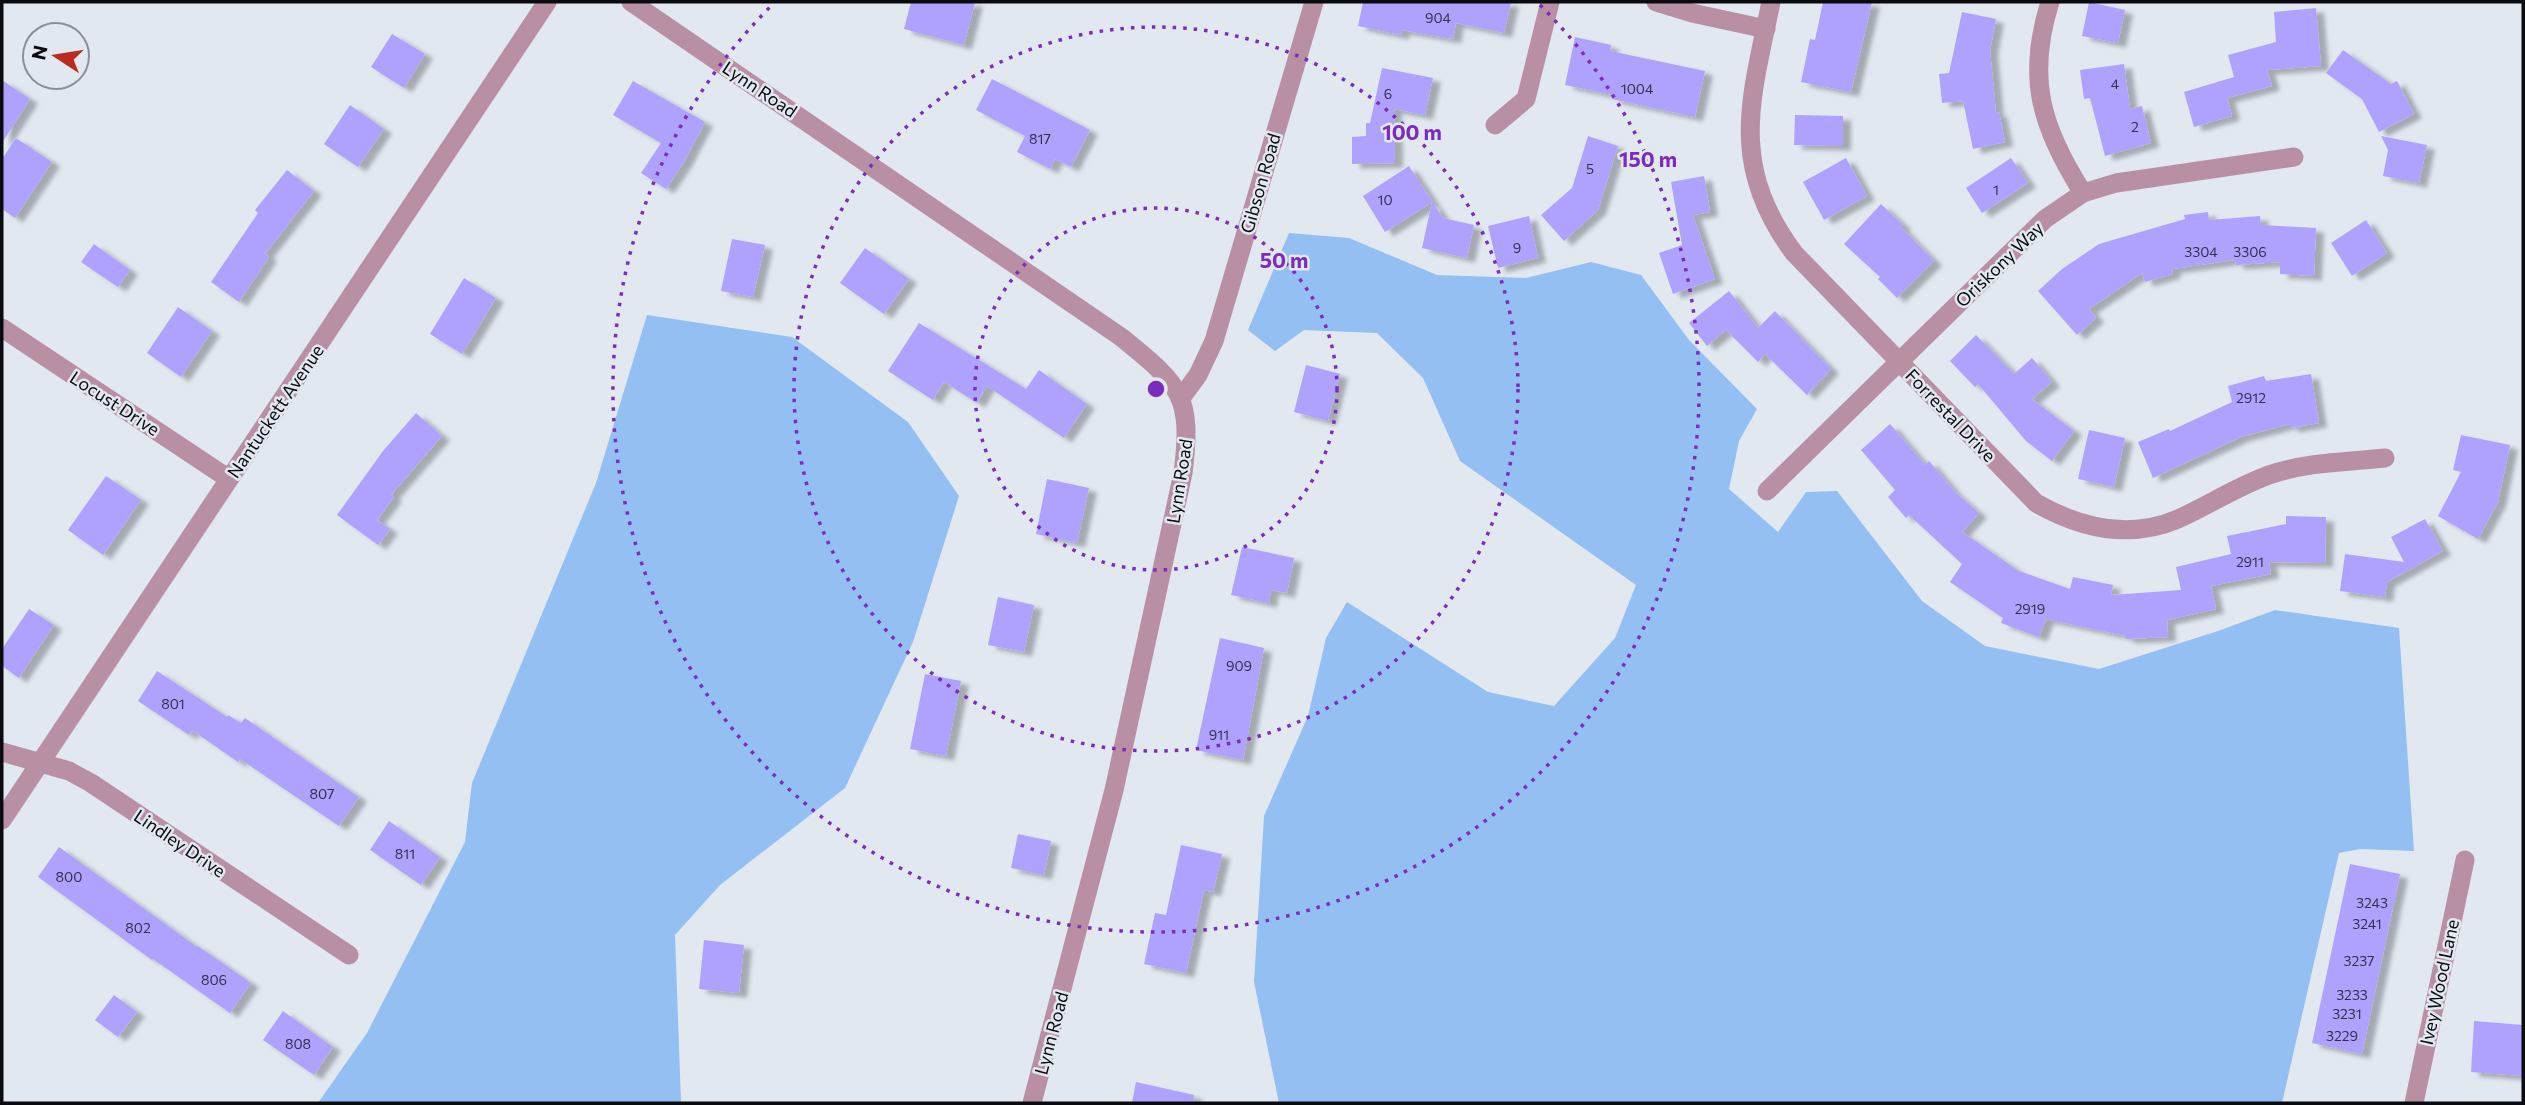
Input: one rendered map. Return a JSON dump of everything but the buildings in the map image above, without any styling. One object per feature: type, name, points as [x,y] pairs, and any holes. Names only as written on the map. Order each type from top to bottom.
[{"type":"street","name":"Nantuckett Avenue","points":[[2,820],[547,2]]},
{"type":"street","name":"Lynn Road","points":[[631,2],[922,198],[1122,337],[1170,380],[1181,398],[1186,415],[1187,440],[1177,499],[1114,790],[1032,1103]]},
{"type":"street","name":"Gibson Road","points":[[1181,398],[1198,375],[1214,341],[1314,2]]},
{"type":"street","points":[[1495,125],[1526,99],[1550,2]]},
{"type":"street","points":[[1656,2],[1692,13],[1766,29]]},
{"type":"street","name":"Forrestal Drive","points":[[1771,2],[1754,84],[1749,125],[1752,164],[1762,199],[1776,226],[1794,253],[2036,503],[2062,518],[2096,528],[2135,530],[2161,525],[2271,474],[2301,467],[2385,458]]},
{"type":"street","points":[[2050,2],[2037,52],[2043,111],[2056,148],[2083,193]]},
{"type":"street","name":"Oriskony Way","points":[[1767,491],[2045,219],[2083,193],[2116,183],[2294,157]]},
{"type":"street","name":"Locust Drive","points":[[2,328],[229,479]]},
{"type":"street","name":"Lindley Drive","points":[[2,751],[69,771],[91,783],[349,955]]},
{"type":"street","name":"Ivey Wood Lane","points":[[2414,1103],[2465,860]]},
{"type":"shaded area","points":[[1289,233],[1349,238],[1437,275],[1526,278],[1591,262],[1641,275],[1689,340],[1757,409],[1739,441],[1729,489],[1778,532],[1806,492],[1837,491],[1922,601],[1985,646],[2099,669],[2275,610],[2399,628],[2414,851],[2360,849],[2339,853],[2282,1103],[1279,1103],[1254,982],[1264,816],[1308,716],[1326,638],[1347,602],[1488,692],[1554,706],[1615,638],[1636,585],[1460,461],[1423,378],[1377,333],[1304,330],[1275,351],[1248,330]]},
{"type":"shaded area","points":[[647,315],[792,337],[908,422],[959,496],[913,642],[845,788],[720,885],[675,935],[681,1103],[318,1103],[367,1033],[465,842],[472,783],[596,483]]}]
